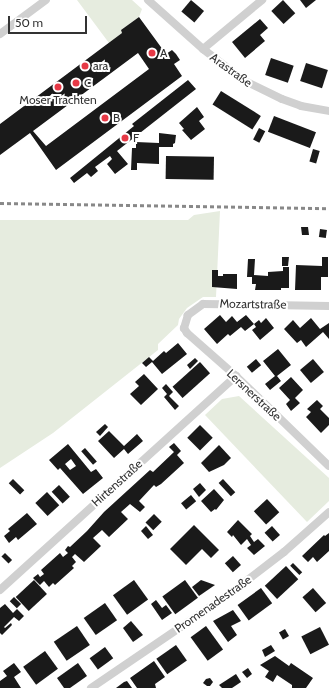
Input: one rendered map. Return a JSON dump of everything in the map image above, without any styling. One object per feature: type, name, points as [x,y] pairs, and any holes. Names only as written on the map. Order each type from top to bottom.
[{"type":"street","points":[[0,34],[46,0]]},
{"type":"street","name":"Arastraße","points":[[148,0],[228,70],[256,88],[301,106],[329,111]]},
{"type":"street","points":[[203,49],[262,0]]},
{"type":"street","name":"Mozartstraße","points":[[185,322],[191,312],[203,304],[329,306]]},
{"type":"street","name":"Lersnerstraße","points":[[185,322],[184,328],[187,333],[236,376],[329,466]]},
{"type":"street","name":"Hirtenstraße","points":[[0,590],[236,376]]},
{"type":"street","name":"Promenadestraße","points":[[91,688],[232,592],[284,552],[329,512]]},
{"type":"shaded area","points":[[77,0],[132,0],[142,9],[139,17],[121,30],[122,33],[109,43]]},
{"type":"shaded area","points":[[220,211],[216,297],[203,297],[187,308],[179,319],[178,325],[158,344],[158,350],[53,433],[0,468],[0,220],[188,220],[194,215]]},
{"type":"shaded area","points":[[239,396],[329,478],[329,501],[307,522],[205,415],[222,399]]},
{"type":"building","points":[[191,0],[204,11],[194,22],[181,11]]},
{"type":"building","points":[[283,0],[295,13],[284,24],[271,11]]},
{"type":"building","points":[[300,0],[316,0],[306,8]]},
{"type":"building","points":[[139,17],[166,54],[172,50],[176,54],[180,60],[174,64],[182,76],[56,170],[30,133],[0,155],[0,124],[122,33],[121,30]],"holes":[[[138,53],[149,69],[46,146],[33,131]]]},
{"type":"building","points":[[260,19],[268,28],[260,35],[265,41],[245,58],[232,42]]},
{"type":"building","points":[[271,58],[294,66],[288,83],[265,75]]},
{"type":"building","points":[[306,63],[328,70],[322,88],[300,81]]},
{"type":"building","name":"F","points":[[188,80],[196,89],[117,151],[128,164],[115,174],[107,164],[112,159],[110,156],[95,167],[98,171],[91,177],[87,173],[74,183],[70,178],[134,126],[132,124]]},
{"type":"building","points":[[221,91],[261,116],[252,129],[213,105]]},
{"type":"building","points":[[197,107],[204,117],[199,121],[205,129],[191,140],[182,130],[184,129],[179,123]]},
{"type":"building","points":[[274,116],[316,132],[310,148],[268,132]]},
{"type":"building","points":[[259,128],[265,131],[259,143],[253,140]]},
{"type":"building","points":[[159,133],[176,135],[173,147],[159,147],[159,164],[137,163],[137,170],[131,170],[132,148],[136,148],[136,142],[159,143]]},
{"type":"building","points":[[313,149],[320,151],[316,163],[309,161]]},
{"type":"building","points":[[166,156],[214,157],[214,180],[166,179]]},
{"type":"building","points":[[301,227],[308,227],[309,235],[302,235]]},
{"type":"building","points":[[320,229],[327,230],[326,238],[319,237]]},
{"type":"building","points":[[282,257],[289,257],[288,266],[282,266]]},
{"type":"building","points":[[322,257],[328,257],[328,277],[321,277],[321,290],[295,290],[296,265],[322,266]]},
{"type":"building","points":[[248,259],[255,259],[254,275],[268,276],[268,272],[283,271],[283,267],[289,267],[289,288],[281,288],[281,290],[255,290],[256,284],[252,284],[252,277],[247,277]]},
{"type":"building","points":[[212,270],[218,270],[218,276],[223,276],[223,274],[237,274],[237,289],[212,287]]},
{"type":"building","points":[[220,315],[226,322],[232,316],[237,322],[246,315],[254,324],[245,331],[241,327],[230,336],[228,334],[217,344],[204,329]]},
{"type":"building","points":[[266,318],[274,328],[260,340],[252,330],[256,327],[254,324],[259,320],[261,323]]},
{"type":"building","points":[[311,318],[320,329],[329,323],[329,339],[323,332],[306,347],[301,340],[297,343],[284,329],[293,320],[300,328]]},
{"type":"building","points":[[178,343],[187,354],[162,374],[152,362],[146,367],[142,363],[149,357],[153,361],[164,351],[166,353]]},
{"type":"building","points":[[278,349],[291,365],[277,376],[281,381],[270,390],[265,384],[275,376],[263,361]]},
{"type":"building","points":[[195,358],[198,361],[190,369],[187,365]]},
{"type":"building","points":[[256,359],[261,365],[252,373],[247,367]]},
{"type":"building","points":[[313,359],[324,372],[311,383],[300,370]]},
{"type":"building","points":[[200,362],[210,373],[183,398],[173,387]]},
{"type":"building","points":[[144,374],[158,389],[141,405],[130,394],[139,386],[135,382]]},
{"type":"building","points":[[291,377],[303,390],[295,398],[300,403],[291,411],[286,404],[290,400],[279,388]]},
{"type":"building","points":[[166,384],[173,392],[169,396],[179,406],[175,410],[164,397],[167,394],[162,388]]},
{"type":"building","points":[[317,400],[323,406],[320,409],[329,418],[329,425],[321,433],[306,417],[311,412],[307,409]]},
{"type":"building","points":[[105,424],[108,427],[100,436],[96,432]]},
{"type":"building","points":[[200,425],[213,438],[200,450],[187,438]]},
{"type":"building","points":[[109,431],[124,446],[137,434],[143,441],[128,454],[124,449],[114,458],[98,441]]},
{"type":"building","points":[[174,443],[181,451],[177,455],[184,463],[161,484],[156,487],[154,485],[139,501],[145,507],[140,512],[130,504],[121,512],[128,519],[109,537],[102,530],[93,538],[101,546],[84,562],[75,554],[72,557],[76,562],[72,566],[74,568],[55,585],[53,583],[49,587],[44,581],[40,585],[33,578],[38,574],[40,577],[44,574],[41,570],[60,553],[63,557],[68,553],[65,550],[68,546],[70,547],[104,512],[150,470],[153,472],[174,452],[169,447]]},
{"type":"building","points":[[68,444],[91,472],[96,469],[103,478],[83,494],[60,468],[58,470],[49,460]],"holes":[[[71,459],[76,466],[70,470],[65,464]]]},
{"type":"building","points":[[219,445],[231,458],[224,465],[209,472],[201,463]]},
{"type":"building","points":[[85,448],[97,462],[93,465],[81,451]]},
{"type":"building","points":[[13,479],[24,490],[20,495],[9,483]]},
{"type":"building","points":[[223,479],[235,492],[231,496],[219,483]]},
{"type":"building","points":[[200,483],[206,490],[199,497],[193,489]]},
{"type":"building","points":[[59,485],[70,497],[63,504],[52,492]]},
{"type":"building","points":[[214,489],[224,500],[216,510],[215,509],[211,512],[201,501]]},
{"type":"building","points":[[47,492],[59,505],[48,516],[35,503]]},
{"type":"building","points":[[191,495],[196,501],[186,509],[181,503]]},
{"type":"building","points":[[267,499],[279,512],[266,524],[254,511]]},
{"type":"building","points":[[27,513],[37,524],[18,540],[16,537],[9,543],[4,536],[10,531],[8,529]]},
{"type":"building","points":[[154,514],[162,522],[153,530],[146,522]]},
{"type":"building","points":[[238,520],[252,534],[250,536],[254,542],[258,539],[265,546],[254,555],[247,548],[251,545],[247,539],[241,545],[233,535],[232,537],[227,532]]},
{"type":"building","points":[[194,525],[219,550],[211,558],[202,549],[186,565],[170,549]]},
{"type":"building","points":[[146,526],[153,535],[148,539],[141,531]]},
{"type":"building","points":[[272,526],[280,535],[273,542],[265,533]]},
{"type":"building","points":[[329,533],[329,551],[317,562],[313,557],[308,562],[302,556],[324,535],[325,536]]},
{"type":"building","points":[[5,553],[12,560],[9,564],[1,557]]},
{"type":"building","points":[[233,556],[241,565],[233,572],[225,563]]},
{"type":"building","points":[[293,563],[302,572],[299,575],[290,566]]},
{"type":"building","points":[[286,566],[298,579],[277,599],[265,586]]},
{"type":"building","points":[[34,580],[47,594],[29,611],[16,597]]},
{"type":"building","points":[[134,580],[148,599],[127,615],[113,595]]},
{"type":"building","points":[[185,580],[198,598],[175,614],[162,596]]},
{"type":"building","points":[[201,580],[215,585],[199,596],[192,587]]},
{"type":"building","points":[[261,588],[272,603],[249,620],[238,605]]},
{"type":"building","points":[[313,588],[326,603],[316,612],[302,597]]},
{"type":"building","points":[[14,597],[21,604],[17,608],[10,601]]},
{"type":"building","points":[[156,600],[162,608],[166,605],[172,613],[162,620],[151,604]]},
{"type":"building","points":[[105,603],[117,620],[96,635],[84,618]]},
{"type":"building","points":[[5,604],[13,613],[17,609],[24,616],[19,621],[14,617],[4,627],[5,628],[11,623],[12,625],[2,635],[0,633],[0,608]]},
{"type":"building","points":[[233,610],[241,621],[231,626],[237,635],[228,642],[213,621]]},
{"type":"building","points":[[131,621],[143,635],[133,642],[123,628]]},
{"type":"building","points":[[77,626],[90,645],[67,661],[54,642]]},
{"type":"building","points":[[206,626],[223,649],[208,661],[191,637]]},
{"type":"building","points":[[320,627],[329,645],[310,654],[301,637]]},
{"type":"building","points":[[285,629],[289,636],[283,639],[279,632]]},
{"type":"building","points":[[176,645],[187,661],[167,674],[156,659]]},
{"type":"building","points":[[271,645],[275,651],[265,657],[262,650]]},
{"type":"building","points":[[105,647],[113,658],[98,669],[90,658]]},
{"type":"building","points":[[45,651],[58,669],[36,685],[23,667]]},
{"type":"building","points":[[275,656],[289,666],[291,663],[313,678],[306,688],[292,688],[292,685],[277,675],[273,682],[265,677],[269,671],[260,665]]},
{"type":"building","points":[[154,661],[165,677],[155,684],[156,688],[137,688],[130,678]]},
{"type":"building","points":[[14,663],[21,672],[14,677],[21,688],[0,688],[0,681],[7,676],[3,671]]},
{"type":"building","points":[[78,663],[87,676],[70,688],[64,688],[57,678]]},
{"type":"building","points":[[248,668],[252,674],[247,678],[242,672]]},
{"type":"building","points":[[236,674],[241,682],[232,688],[222,688],[219,685]]},
{"type":"building","points":[[210,678],[213,682],[210,686],[203,683],[206,679]]},
{"type":"building","points":[[127,681],[132,688],[116,688],[124,682]]},
{"type":"railway","points":[[0,203],[329,208]]},
{"type":"place","name":"A","points":[[152,53]]},
{"type":"place","name":"ara","points":[[85,66]]},
{"type":"place","name":"C","points":[[76,83]]},
{"type":"place","name":"Moser Trachten","points":[[58,87]]},
{"type":"place","name":"B","points":[[105,118]]},
{"type":"place","name":"F","points":[[125,138]]}]
